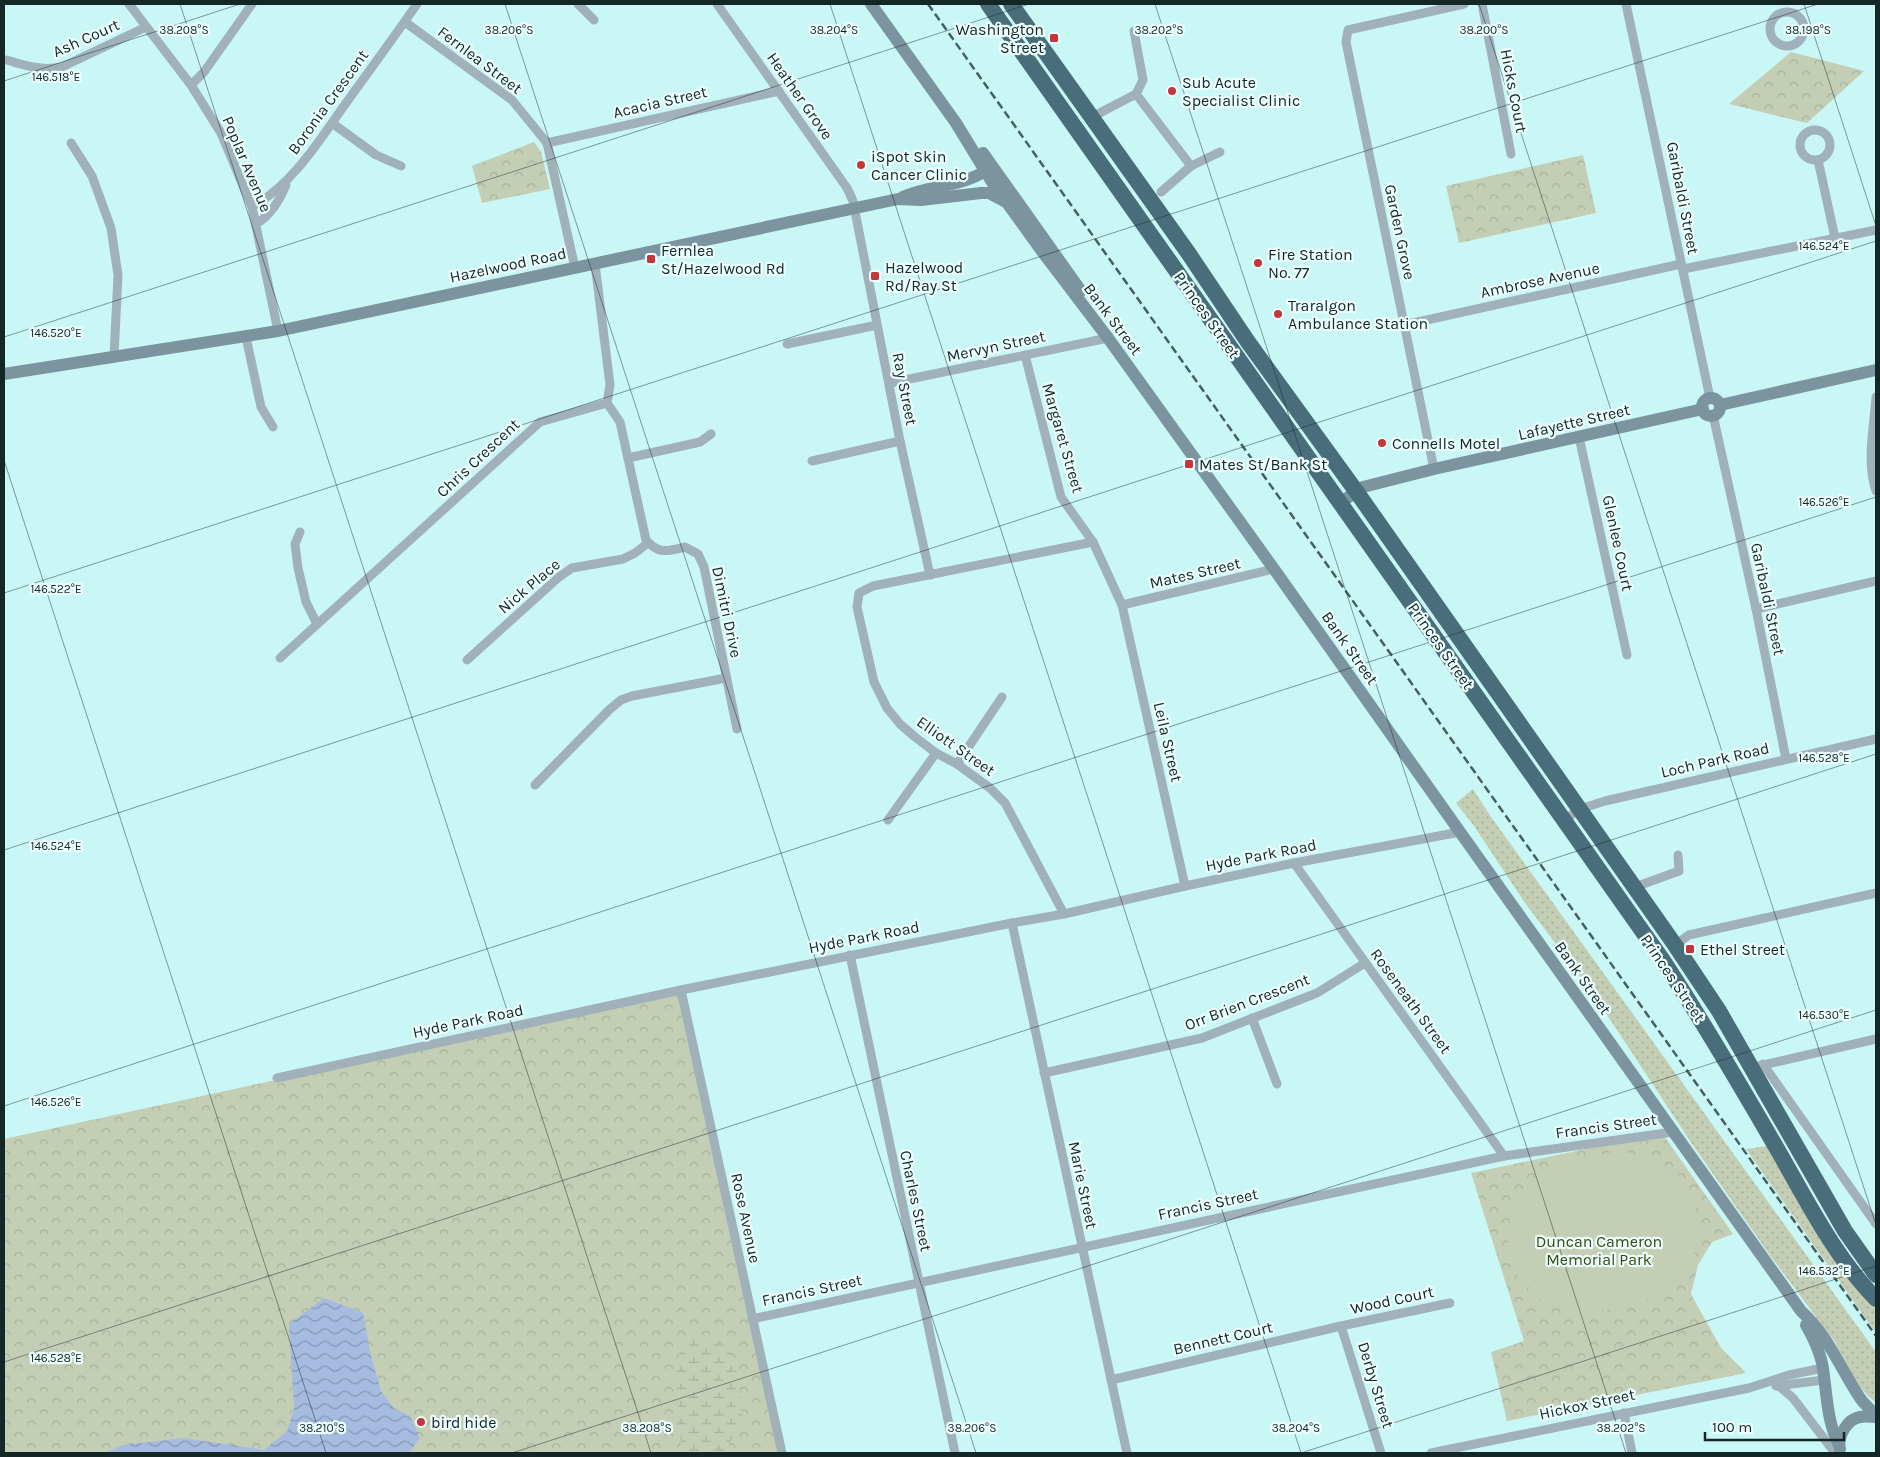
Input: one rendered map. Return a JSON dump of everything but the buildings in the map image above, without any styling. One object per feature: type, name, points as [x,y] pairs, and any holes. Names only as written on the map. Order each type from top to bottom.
[{"type":"highway","name":"Princes Street","points":[[988,4],[1662,959],[1736,1076],[1816,1217],[1842,1257],[1870,1281]]},
{"type":"highway","name":"Princes Street","points":[[1011,4],[1189,254],[1248,342],[1356,491],[1635,887],[1757,1066],[1845,1231],[1870,1281],[1876,1300]]},
{"type":"highway","points":[[1736,1076],[1757,1066]]},
{"type":"main road","name":"Bank Street","points":[[871,4],[956,123],[1007,202],[1046,257],[1108,338],[1274,569],[1801,1311],[1810,1319],[1832,1348],[1861,1400],[1876,1416]]},
{"type":"main road","points":[[981,192],[991,175]]},
{"type":"main road","points":[[898,199],[914,192],[991,175]]},
{"type":"main road","points":[[991,175],[1058,256],[1085,296],[1108,338]]},
{"type":"main road","points":[[898,199],[921,200],[981,192],[1007,202]]},
{"type":"main road","name":"Hazelwood Road","points":[[4,374],[278,331],[898,199]]},
{"type":"main road","name":"Lafayette Street","points":[[1340,503],[1363,487],[1434,469],[1876,370]]},
{"type":"main road","name":"Bank Street","points":[[1801,1311],[1817,1344],[1832,1431],[1839,1451]]},
{"type":"main road","name":"Hickox Street","points":[[1823,1374],[1842,1367]]},
{"type":"main road","points":[[1839,1451],[1840,1436],[1853,1420],[1858,1417],[1876,1416]]},
{"type":"street","name":"Poplar Avenue","points":[[129,4],[190,85],[221,133],[252,207],[278,331]]},
{"type":"street","points":[[190,85],[204,72],[252,4]]},
{"type":"street","name":"Boronia Crescent","points":[[252,207],[265,200],[287,182],[332,123],[417,4]]},
{"type":"street","points":[[578,4],[594,20]]},
{"type":"street","name":"Heather Grove","points":[[717,4],[847,188],[853,201],[853,208]]},
{"type":"street","name":"Garden Grove","points":[[1434,469],[1346,42],[1348,30],[1464,4]]},
{"type":"street","name":"Hicks Court","points":[[1482,4],[1511,154]]},
{"type":"street","name":"Garibaldi Street","points":[[1626,4],[1711,407],[1756,609],[1786,759]]},
{"type":"street","name":"Fernlea Street","points":[[405,22],[512,100],[547,144],[576,268]]},
{"type":"street","name":"Ash Court","points":[[8,60],[48,70],[62,67],[146,27]]},
{"type":"street","points":[[1092,117],[1136,94],[1143,80],[1134,31]]},
{"type":"street","name":"Acacia Street","points":[[547,144],[779,91]]},
{"type":"street","points":[[1136,94],[1191,166]]},
{"type":"street","points":[[332,123],[376,155],[401,166]]},
{"type":"street","points":[[71,143],[92,176],[111,228],[118,275],[119,356]]},
{"type":"street","points":[[1161,192],[1191,166],[1220,152]]},
{"type":"street","points":[[1818,160],[1835,238]]},
{"type":"street","points":[[256,224],[266,218],[273,209],[287,182]]},
{"type":"street","name":"Ray Street","points":[[853,208],[890,383],[900,441],[930,575]]},
{"type":"street","name":"Ambrose Avenue","points":[[1404,325],[1682,267],[1876,230]]},
{"type":"street","points":[[595,264],[610,385],[607,403],[620,422],[648,543]]},
{"type":"street","points":[[787,344],[877,325]]},
{"type":"street","points":[[246,337],[261,407],[273,426]]},
{"type":"street","name":"Mervyn Street","points":[[890,383],[1108,338]]},
{"type":"street","name":"Margaret Street","points":[[1025,355],[1061,497],[1093,542],[1122,605]]},
{"type":"street","points":[[1876,397],[1871,461],[1872,480],[1876,491]]},
{"type":"street","name":"Chris Crescent","points":[[280,658],[540,422],[607,403]]},
{"type":"street","points":[[628,458],[700,442],[710,434]]},
{"type":"street","name":"Glenlee Court","points":[[1579,437],[1627,655]]},
{"type":"street","points":[[812,461],[900,441]]},
{"type":"street","points":[[300,532],[295,544],[298,568],[306,602],[317,624]]},
{"type":"street","name":"Elliott Street","points":[[1064,914],[1005,803],[990,788],[957,764],[936,753],[900,724],[886,708],[874,682],[857,607],[859,593],[873,586],[1093,542]]},
{"type":"street","name":"Nick Place","points":[[467,660],[572,568],[623,559],[648,543]]},
{"type":"street","name":"Dimitri Drive","points":[[648,543],[653,548],[665,552],[686,547],[698,554],[704,567],[737,729]]},
{"type":"street","name":"Mates Street","points":[[1122,605],[1274,569]]},
{"type":"street","points":[[1756,609],[1876,581]]},
{"type":"street","name":"Leila Street","points":[[1122,605],[1185,886]]},
{"type":"street","points":[[535,785],[609,710],[622,700],[632,696],[726,678]]},
{"type":"street","points":[[957,764],[1002,697]]},
{"type":"street","name":"Loch Park Road","points":[[1564,820],[1580,809],[1605,801],[1876,739]]},
{"type":"street","points":[[888,820],[936,753]]},
{"type":"street","name":"Hyde Park Road","points":[[276,1078],[681,990],[1012,922],[1064,914],[1294,863],[1460,832]]},
{"type":"street","points":[[1635,887],[1679,871],[1678,856]]},
{"type":"street","name":"Roseneath Street","points":[[1294,863],[1504,1156]]},
{"type":"street","points":[[1675,945],[1689,936],[1876,894]]},
{"type":"street","name":"Marie Street","points":[[1012,922],[1127,1453]]},
{"type":"street","name":"Charles Street","points":[[850,955],[955,1453]]},
{"type":"street","name":"Orr Brien Crescent","points":[[1044,1073],[1202,1038],[1317,993],[1365,963]]},
{"type":"street","name":"Rose Avenue","points":[[681,990],[782,1453]]},
{"type":"street","points":[[1252,1018],[1277,1084]]},
{"type":"street","points":[[1876,1038],[1757,1066],[1876,1224]]},
{"type":"street","name":"Francis Street","points":[[752,1318],[1504,1156],[1673,1132]]},
{"type":"street","name":"Wood Court","points":[[1341,1326],[1450,1303]]},
{"type":"street","name":"Bennett Court","points":[[1111,1380],[1341,1326]]},
{"type":"street","name":"Derby Street","points":[[1341,1326],[1381,1453]]},
{"type":"street","name":"Hickox Street","points":[[1431,1453],[1823,1374]]},
{"type":"street","points":[[1779,1382],[1832,1448],[1839,1451]]},
{"type":"street","points":[[1624,1413],[1632,1453]]},
{"type":"green space","points":[[1791,52],[1864,71],[1807,123],[1729,104]]},
{"type":"green space","points":[[534,142],[541,152],[550,189],[482,203],[472,166]]},
{"type":"green space","points":[[1583,155],[1596,213],[1459,243],[1446,186]]},
{"type":"green space","points":[[1473,789],[1489,814],[1876,1352],[1876,1403],[1857,1383],[1835,1342],[1769,1254],[1692,1144],[1592,992],[1525,903],[1474,826],[1456,803]]},
{"type":"green space","points":[[680,992],[779,1453],[4,1453],[4,1139]]},
{"type":"green space","name":"Duncan Cameron Memorial Park","points":[[1662,1133],[1733,1234],[1712,1242],[1698,1265],[1691,1294],[1721,1348],[1746,1373],[1507,1421],[1491,1352],[1524,1341],[1471,1173]]},
{"type":"green space","points":[[1767,1146],[1856,1287],[1876,1309],[1876,1333],[1746,1149]]},
{"type":"green space","points":[[1621,1151],[1655,1159],[1678,1175],[1693,1198],[1698,1215],[1699,1245],[1681,1277],[1645,1302],[1582,1315],[1541,1301],[1515,1272],[1507,1240],[1513,1205],[1533,1179],[1559,1162]]},
{"type":"green space","points":[[694,1340],[716,1341],[731,1353],[738,1374],[742,1417],[725,1453],[682,1453],[676,1383],[679,1354]]},
{"type":"water","points":[[324,1298],[363,1313],[371,1356],[381,1391],[394,1408],[410,1416],[420,1438],[409,1453],[104,1453],[123,1445],[184,1438],[264,1450],[287,1431],[294,1409],[289,1324]]},
{"type":"railway","points":[[928,4],[1876,1336]]},
{"type":"place","name":"Washington Street","points":[[1054,38]]},
{"type":"place","name":"Sub Acute Specialist Clinic","points":[[1172,91]]},
{"type":"place","name":"iSpot Skin Cancer Clinic","points":[[861,165]]},
{"type":"place","name":"Fernlea St/Hazelwood Rd","points":[[651,259]]},
{"type":"place","name":"Fire Station No. 77","points":[[1258,263]]},
{"type":"place","name":"Hazelwood Rd/Ray St","points":[[875,276]]},
{"type":"place","name":"Traralgon Ambulance Station","points":[[1278,314]]},
{"type":"place","name":"Connells Motel","points":[[1382,443]]},
{"type":"place","name":"Mates St/Bank St","points":[[1189,464]]},
{"type":"place","name":"Ethel Street","points":[[1690,949]]},
{"type":"place","name":"bird hide","points":[[421,1422]]}]
